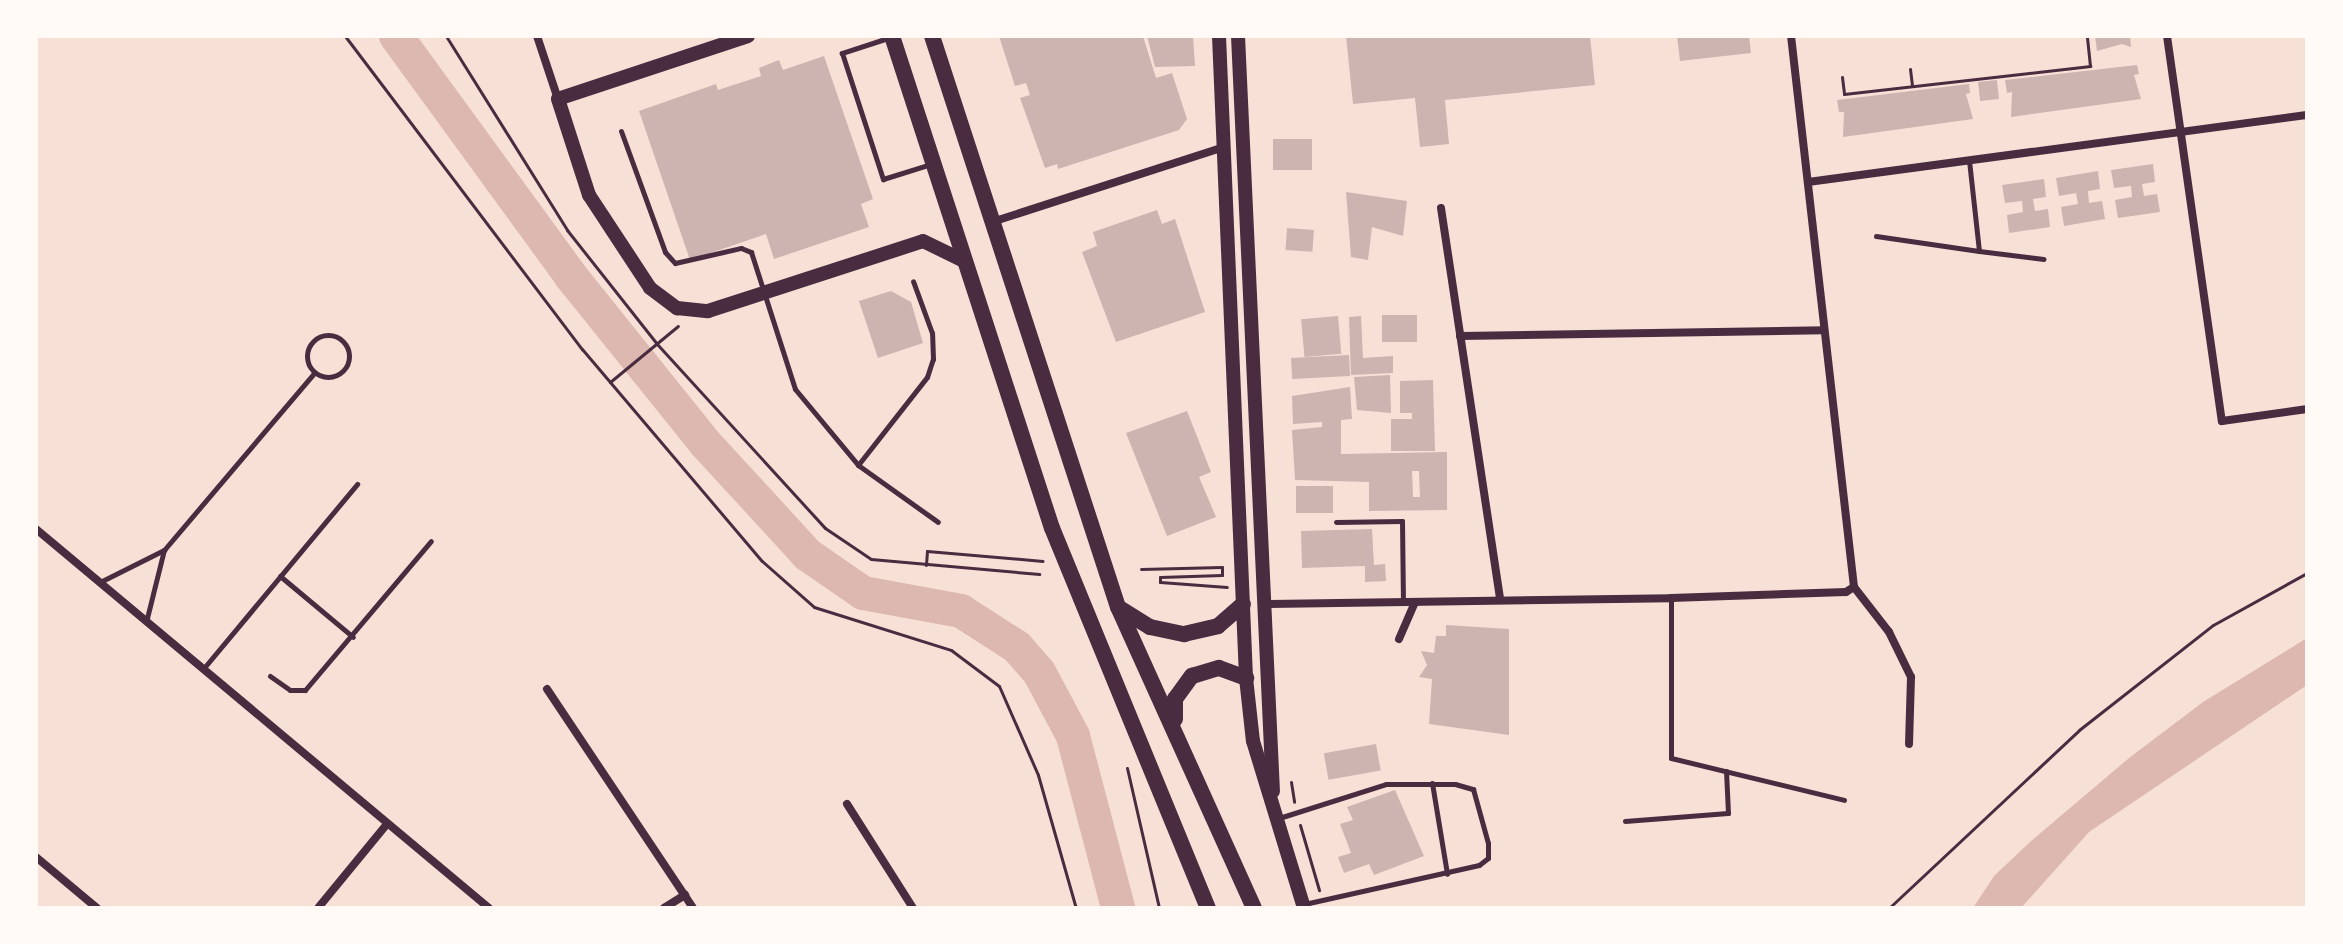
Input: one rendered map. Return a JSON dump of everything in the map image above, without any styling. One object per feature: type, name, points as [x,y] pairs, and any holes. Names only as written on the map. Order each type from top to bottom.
[{"type":"highway","points":[[892,36],[1076,592],[1208,908]]},
{"type":"highway","points":[[932,36],[1118,607],[1177,728],[1254,908]]},
{"type":"highway","points":[[1118,607],[1150,627],[1184,634],[1218,626],[1243,604]]},
{"type":"highway","points":[[1177,728],[1175,699],[1192,676],[1219,668],[1246,678]]},
{"type":"main road","points":[[748,36],[558,99],[600,216],[656,293],[677,308],[694,311],[765,293],[923,241],[964,261]]},
{"type":"main road","points":[[1219,36],[1246,678],[1253,741],[1304,906]]},
{"type":"main road","points":[[1238,36],[1275,814]]},
{"type":"main road","points":[[1246,678],[1267,677]]},
{"type":"street","points":[[537,36],[558,99]]},
{"type":"street","points":[[1791,36],[1856,584],[1889,632],[1911,677],[1909,744]]},
{"type":"street","points":[[2167,36],[2222,421],[2307,409]]},
{"type":"street","points":[[1808,182],[2307,115]]},
{"type":"street","points":[[992,222],[1225,147]]},
{"type":"street","points":[[1441,208],[1500,600]]},
{"type":"street","points":[[1460,336],[1824,330]]},
{"type":"street","points":[[36,529],[489,908]]},
{"type":"street","points":[[1263,604],[1671,598],[1846,592],[1856,584]]},
{"type":"street","points":[[1399,639],[1415,602]]},
{"type":"street","points":[[547,689],[693,908]]},
{"type":"street","points":[[847,804],[913,908]]},
{"type":"street","points":[[318,908],[387,824]]},
{"type":"street","points":[[36,857],[97,908]]},
{"type":"street","points":[[664,908],[685,895]]},
{"type":"lane","points":[[892,36],[842,53],[883,179],[934,163]]},
{"type":"lane","points":[[621,131],[665,252],[675,263],[741,248],[751,252],[795,389],[858,465],[938,522]]},
{"type":"lane","points":[[1969,160],[1979,251]]},
{"type":"lane","points":[[1876,236],[2044,259]]},
{"type":"lane","points":[[858,465],[927,377],[933,359],[932,333],[913,281]]},
{"type":"lane","points":[[327,335],[337,337],[345,344],[348,363],[334,377],[314,373],[308,365],[310,345],[327,335]]},
{"type":"lane","points":[[99,583],[164,550],[314,373]]},
{"type":"lane","points":[[203,669],[357,484]]},
{"type":"lane","points":[[1336,522],[1402,521],[1403,602]]},
{"type":"lane","points":[[270,676],[290,690],[305,690],[353,637],[431,541]]},
{"type":"lane","points":[[146,622],[164,550]]},
{"type":"lane","points":[[280,576],[353,637]]},
{"type":"lane","points":[[1671,598],[1671,758],[1844,800]]},
{"type":"lane","points":[[1625,821],[1728,813],[1726,771]]},
{"type":"lane","points":[[1275,814],[1296,813],[1386,784],[1432,783],[1473,789],[1488,843],[1488,858],[1479,865],[1304,906]]},
{"type":"lane","points":[[1432,783],[1447,874]]},
{"type":"path","points":[[345,36],[610,382],[762,561],[814,607],[864,627],[951,650],[999,686],[1038,775],[1076,908]]},
{"type":"path","points":[[446,36],[567,230],[657,344],[825,528],[871,559],[1039,574]]},
{"type":"path","points":[[1842,77],[1844,94],[2090,66],[2087,36]]},
{"type":"path","points":[[2082,67],[2083,73]]},
{"type":"path","points":[[1910,69],[1915,93]]},
{"type":"path","points":[[610,382],[694,311]]},
{"type":"path","points":[[926,565],[927,551],[1043,561]]},
{"type":"path","points":[[1141,569],[1222,567],[1222,575],[1160,577],[1160,582],[1231,587]]},
{"type":"path","points":[[1889,908],[2079,730],[2213,625],[2307,573]]},
{"type":"path","points":[[1127,768],[1159,908]]},
{"type":"path","points":[[1289,773],[1296,813],[1322,900]]},
{"type":"shaded area","points":[[2307,638],[2307,685],[2089,832],[2021,908],[1973,908],[1994,876],[2129,758],[2203,702]]},
{"type":"building","points":[[999,36],[1143,36],[1156,78],[1172,73],[1187,119],[1179,130],[1058,169],[1057,164],[1045,168],[1020,98],[1030,95],[1026,83],[1015,86]]},
{"type":"building","points":[[1147,36],[1193,36],[1195,66],[1155,67]]},
{"type":"building","points":[[1346,36],[1590,36],[1595,85],[1445,100],[1449,144],[1420,147],[1415,98],[1353,104]]},
{"type":"building","points":[[1677,36],[1749,36],[1751,53],[1680,61]]},
{"type":"building","points":[[2095,36],[2130,36],[2131,47],[2122,44],[2097,51]]},
{"type":"building","points":[[824,56],[873,199],[861,204],[869,227],[774,259],[766,234],[690,260],[639,111],[716,84],[718,90],[761,76],[759,68],[779,60],[783,70]]},
{"type":"building","points":[[2137,65],[2139,74],[2134,75],[2141,99],[2011,117],[2012,92],[2007,93],[2005,80]]},
{"type":"building","points":[[1997,80],[1999,99],[1980,101],[1978,82]]},
{"type":"building","points":[[1969,84],[1970,93],[1966,94],[1973,119],[1843,137],[1844,112],[1839,112],[1837,100]]},
{"type":"building","points":[[1273,139],[1312,139],[1312,170],[1273,170]]},
{"type":"building","points":[[2153,164],[2155,182],[2142,184],[2144,196],[2157,194],[2160,212],[2118,218],[2115,200],[2132,197],[2131,186],[2114,188],[2111,170]]},
{"type":"building","points":[[2098,171],[2100,189],[2088,191],[2089,203],[2102,201],[2105,219],[2064,226],[2061,207],[2078,204],[2076,193],[2059,196],[2056,178]]},
{"type":"building","points":[[2044,179],[2046,197],[2033,199],[2035,211],[2048,209],[2050,227],[2009,233],[2007,215],[2023,212],[2022,201],[2005,203],[2002,185]]},
{"type":"building","points":[[1346,192],[1407,201],[1403,236],[1372,227],[1368,260],[1351,257]]},
{"type":"building","points":[[1157,210],[1162,224],[1175,219],[1205,312],[1116,342],[1082,252],[1097,246],[1093,232]]},
{"type":"building","points":[[1287,228],[1314,230],[1312,252],[1285,250]]},
{"type":"building","points":[[891,291],[911,302],[923,343],[878,358],[859,301]]},
{"type":"building","points":[[1382,315],[1417,315],[1417,342],[1382,342]]},
{"type":"building","points":[[1338,316],[1341,354],[1304,357],[1301,319]]},
{"type":"building","points":[[1361,316],[1363,358],[1393,356],[1393,373],[1351,375],[1349,317]]},
{"type":"building","points":[[1349,355],[1350,376],[1292,379],[1291,358]]},
{"type":"building","points":[[1390,375],[1391,413],[1357,410],[1354,377]]},
{"type":"building","points":[[1433,380],[1435,451],[1391,451],[1391,419],[1412,419],[1412,413],[1400,413],[1400,381]]},
{"type":"building","points":[[1350,387],[1352,419],[1341,420],[1341,454],[1447,452],[1447,510],[1369,511],[1369,482],[1295,480],[1292,430],[1322,427],[1322,422],[1293,424],[1292,396]],"holes":[[[1412,471],[1419,471],[1420,497],[1413,497]]]},
{"type":"building","points":[[1187,411],[1211,472],[1199,477],[1216,517],[1167,536],[1126,433]]},
{"type":"building","points":[[1296,486],[1333,486],[1333,513],[1296,513]]},
{"type":"building","points":[[1372,529],[1374,565],[1385,564],[1386,581],[1365,582],[1365,566],[1302,568],[1301,531]]},
{"type":"building","points":[[1446,625],[1509,629],[1509,735],[1429,724],[1432,679],[1419,677],[1427,665],[1421,651],[1434,653],[1436,636],[1446,636]]},
{"type":"building","points":[[1376,744],[1381,771],[1328,780],[1324,753]]},
{"type":"building","points":[[1395,790],[1424,856],[1374,875],[1369,864],[1344,873],[1338,857],[1351,853],[1340,824],[1353,820],[1347,807]]},
{"type":"waterway","points":[[396,36],[570,275],[705,443],[808,555],[863,593],[961,611],[1017,647],[1039,672],[1073,736],[1118,908]]}]
